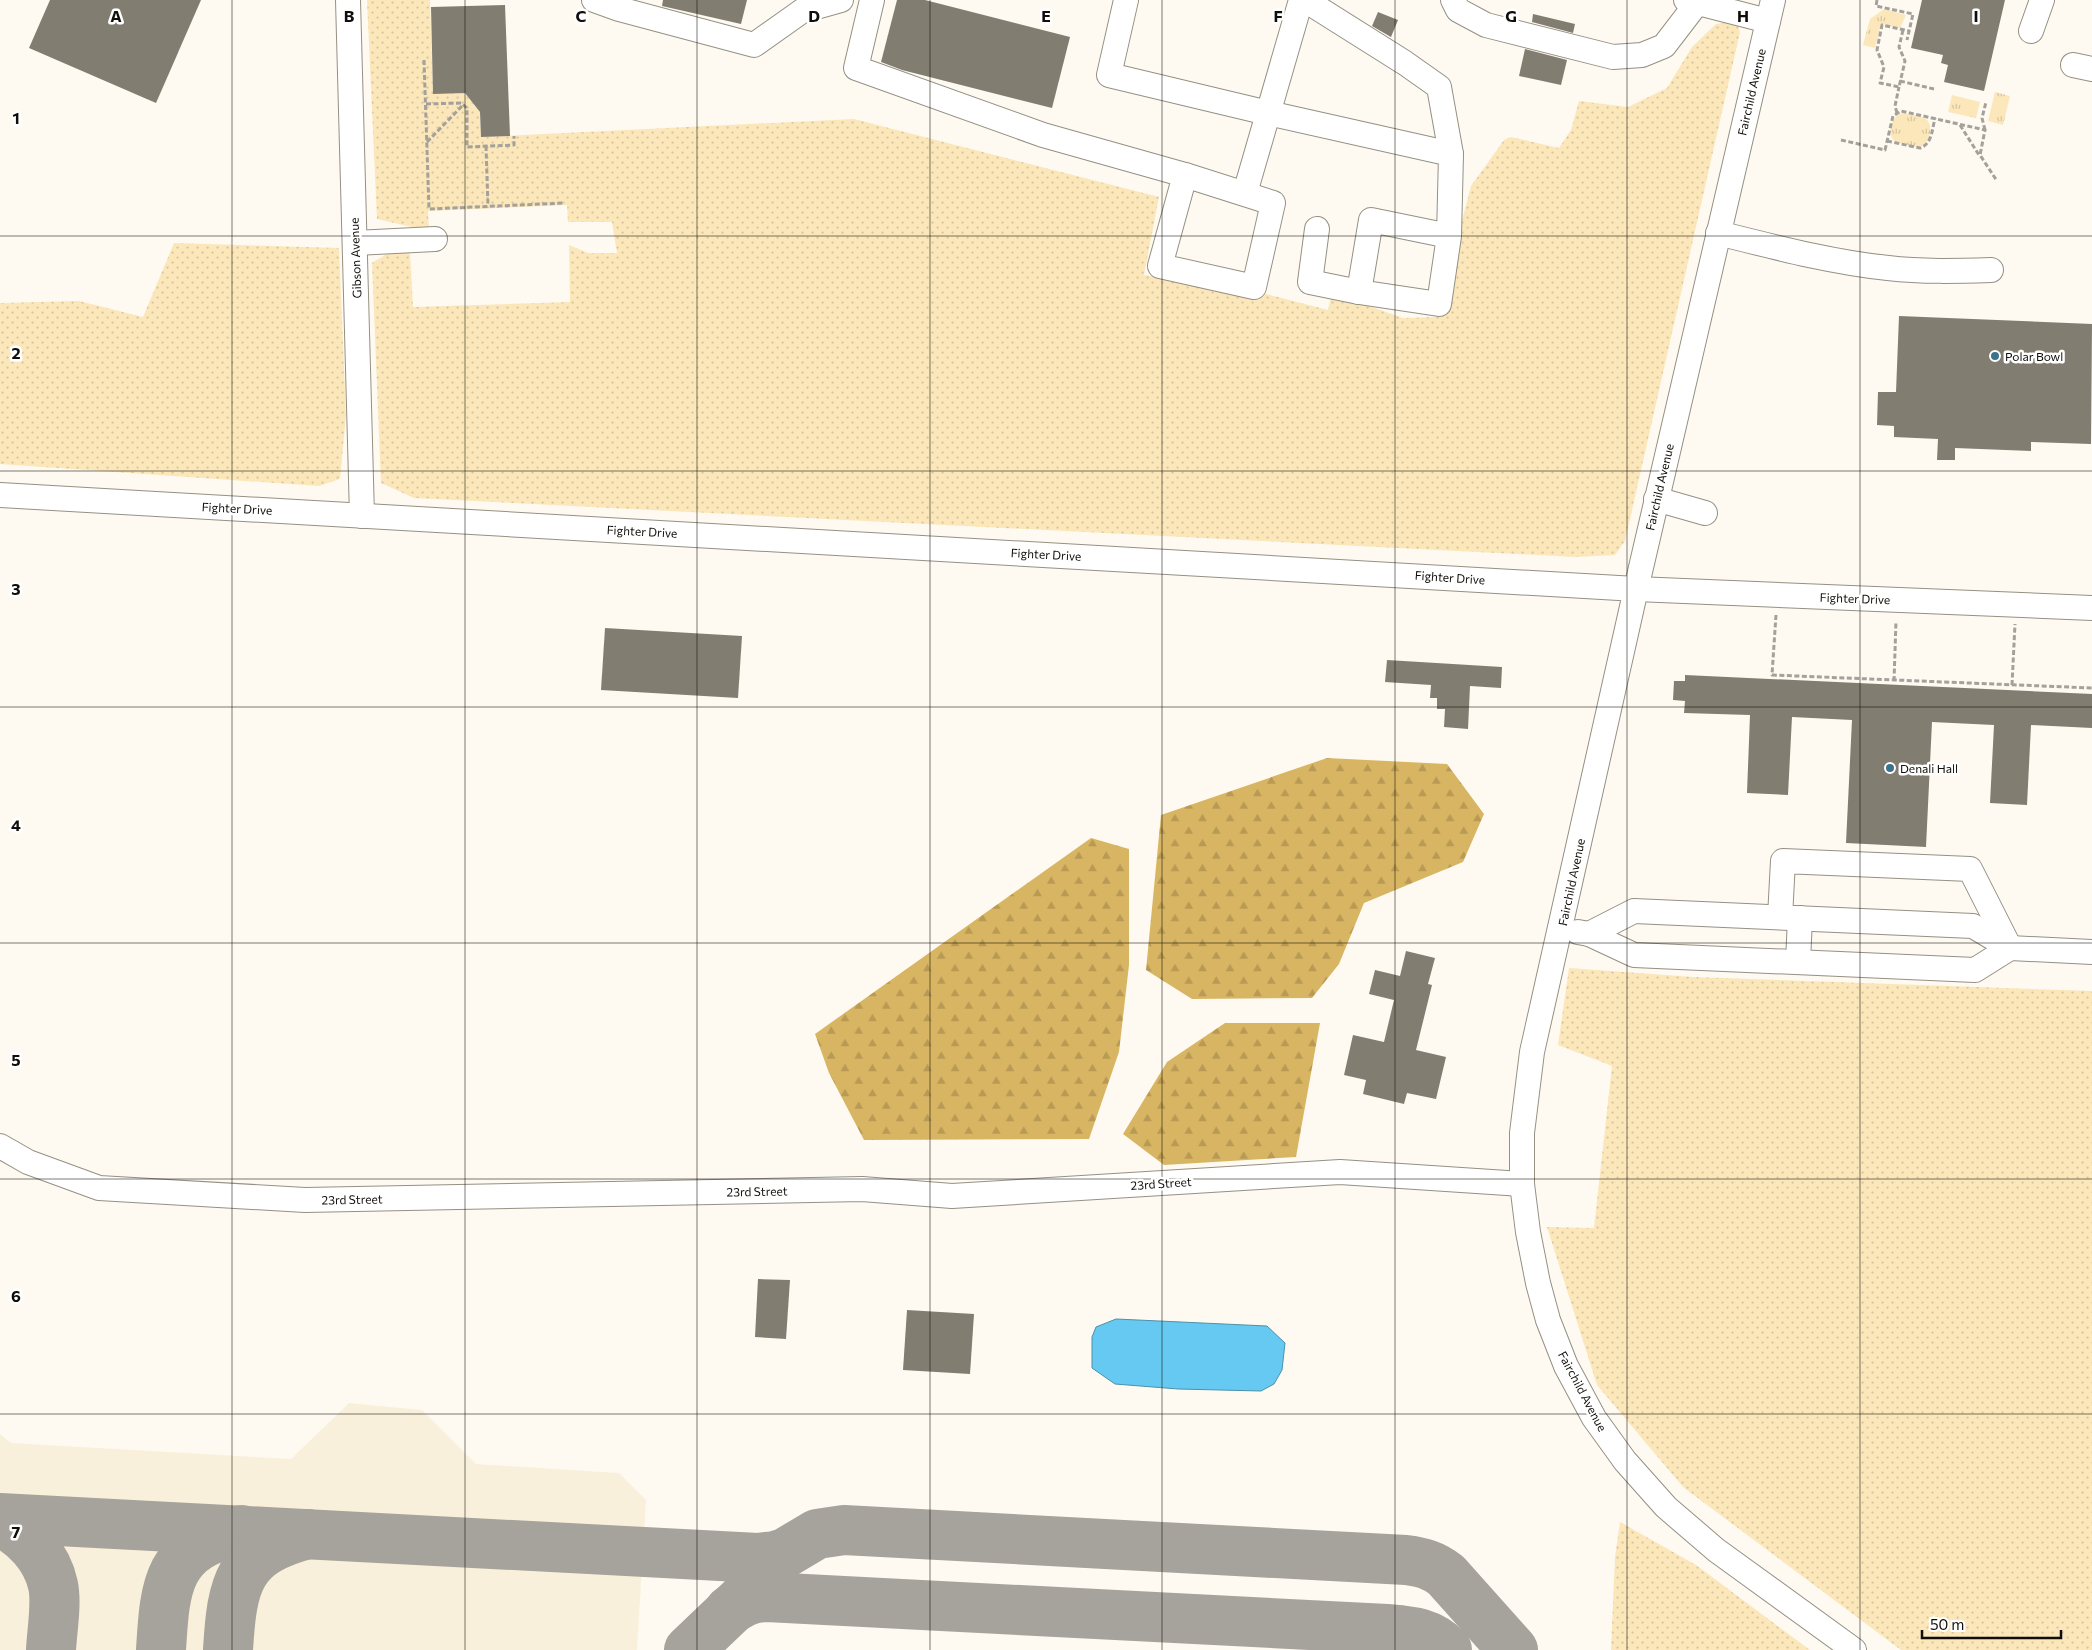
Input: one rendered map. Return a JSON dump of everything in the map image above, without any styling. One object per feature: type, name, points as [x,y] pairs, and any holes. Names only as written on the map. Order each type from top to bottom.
[{"type":"street","name":"Gibson Avenue","points":[[348,0],[362,516]]},
{"type":"street","points":[[594,0],[620,4],[754,45],[798,6],[841,0]]},
{"type":"street","points":[[872,0],[856,68],[1043,135],[1185,175],[1273,203],[1254,287],[1160,266],[1185,175]]},
{"type":"street","points":[[1126,0],[1109,75],[1451,154]]},
{"type":"street","points":[[1245,194],[1300,0]]},
{"type":"street","points":[[1306,0],[1439,87],[1451,154],[1449,236],[1440,304],[1359,292],[1310,282],[1317,229]]},
{"type":"street","points":[[1453,0],[1458,10],[1486,25],[1613,57],[1642,55],[1664,46],[1692,1],[1770,10]]},
{"type":"street","points":[[2031,31],[2042,0]]},
{"type":"street","name":"Fairchild Avenue","points":[[1770,10],[1656,499],[1532,1052],[1522,1133],[1522,1184],[1528,1232],[1538,1283],[1548,1320],[1566,1366],[1594,1418],[1620,1454],[1666,1507],[1716,1550],[1854,1650]]},
{"type":"street","points":[[1359,292],[1371,220],[1449,236]]},
{"type":"street","points":[[1718,233],[1779,248],[1886,268],[1927,271],[1991,270]]},
{"type":"street","points":[[355,243],[435,239]]},
{"type":"street","name":"Fighter Drive","points":[[0,495],[1636,589],[2092,608]]},
{"type":"street","points":[[1656,499],[1705,513]]},
{"type":"street","points":[[1798,962],[1783,861],[1970,869],[2010,948]]},
{"type":"street","points":[[1589,934],[1634,911],[1973,926],[2010,948],[2092,952]]},
{"type":"street","points":[[1561,928],[1589,934],[1634,955],[1975,970],[2010,948]]},
{"type":"street","name":"23rd Street","points":[[0,1146],[28,1162],[99,1188],[304,1200],[862,1189],[952,1196],[1340,1172],[1522,1184]]},
{"type":"path","points":[[1877,0],[1876,6],[1913,14],[1907,40],[1901,38]]},
{"type":"path","points":[[1899,88],[1880,83],[1884,67],[1877,50],[1882,25],[1909,31]]},
{"type":"path","points":[[1897,113],[1895,106],[1905,62],[1899,47],[1903,30]]},
{"type":"path","points":[[424,60],[429,209],[565,203]]},
{"type":"path","points":[[1900,81],[1934,89]]},
{"type":"path","points":[[1986,102],[1982,118],[1986,130]]},
{"type":"path","points":[[426,104],[461,103],[467,108],[467,147],[514,144],[514,136]]},
{"type":"path","points":[[427,142],[463,105]]},
{"type":"path","points":[[1841,140],[1885,150],[1892,120],[1897,113],[1904,111],[1986,130]]},
{"type":"path","points":[[1887,141],[1916,148],[1924,147],[1929,141],[1934,118]]},
{"type":"path","points":[[1980,155],[1987,123]]},
{"type":"path","points":[[1960,124],[1997,180]]},
{"type":"path","points":[[486,146],[488,206]]},
{"type":"path","points":[[1776,612],[1772,675],[2092,688]]},
{"type":"path","points":[[1894,681],[1896,618]]},
{"type":"path","points":[[2012,685],[2015,624]]},
{"type":"shaded area","points":[[349,1403],[422,1410],[476,1464],[619,1473],[646,1500],[637,1650],[0,1650],[0,1434],[11,1443],[291,1459]]},
{"type":"green space","points":[[367,0],[430,0],[433,93],[465,93],[480,112],[481,137],[854,119],[1159,197],[1144,275],[1262,293],[1328,310],[1332,293],[1403,318],[1437,317],[1471,186],[1504,140],[1511,137],[1559,148],[1571,130],[1579,101],[1628,107],[1667,88],[1692,47],[1716,24],[1736,21],[1740,32],[1625,541],[1615,555],[1576,557],[414,498],[381,483],[372,263],[388,253],[410,253],[413,307],[570,302],[569,245],[588,253],[617,253],[612,222],[568,222],[567,205],[428,211],[429,231],[377,219]]},
{"type":"green space","points":[[1884,9],[1906,15],[1900,28],[1881,24],[1875,48],[1863,45],[1870,19]]},
{"type":"green space","points":[[1995,92],[2010,96],[2003,125],[1988,121]]},
{"type":"green space","points":[[1952,95],[1980,102],[1976,118],[1948,112]]},
{"type":"green space","points":[[1903,113],[1921,117],[1929,122],[1930,136],[1922,146],[1918,147],[1896,142],[1892,138],[1890,130],[1892,122]]},
{"type":"green space","points":[[174,243],[339,248],[346,415],[340,479],[319,486],[0,464],[0,303],[79,301],[143,317]]},
{"type":"green space","points":[[1327,758],[1447,764],[1484,814],[1463,862],[1364,903],[1339,964],[1312,998],[1192,999],[1146,970],[1161,815]]},
{"type":"green space","points":[[1091,838],[1129,849],[1129,965],[1119,1052],[1089,1139],[864,1140],[829,1073],[815,1034]]},
{"type":"green space","points":[[1569,968],[1693,977],[2092,991],[2092,1650],[1901,1650],[1683,1487],[1597,1385],[1547,1227],[1594,1228],[1612,1066],[1558,1045]]},
{"type":"green space","points":[[1225,1023],[1320,1023],[1296,1157],[1164,1165],[1123,1134],[1167,1062]]},
{"type":"green space","points":[[1620,1522],[1696,1565],[1810,1650],[1611,1650],[1615,1557]]},
{"type":"water","points":[[1116,1319],[1267,1326],[1285,1343],[1282,1370],[1274,1384],[1261,1391],[1178,1389],[1115,1384],[1092,1368],[1092,1337],[1096,1327]]},
{"type":"building","points":[[50,0],[201,0],[156,103],[29,48]]},
{"type":"building","points":[[663,0],[747,0],[741,24],[662,6]]},
{"type":"building","points":[[897,0],[925,0],[1070,37],[1052,108],[902,70],[881,62]]},
{"type":"building","points":[[1922,0],[2005,0],[1984,91],[1944,82],[1948,65],[1941,63],[1943,55],[1911,48]]},
{"type":"building","points":[[505,5],[510,136],[481,137],[480,112],[465,93],[433,94],[431,7]]},
{"type":"building","points":[[1378,12],[1398,20],[1391,37],[1372,26]]},
{"type":"building","points":[[1533,14],[1575,24],[1573,33],[1532,22]]},
{"type":"building","points":[[1525,49],[1567,60],[1561,85],[1519,76]]},
{"type":"building","name":"Polar Bowl","points":[[1899,316],[2092,324],[2091,444],[2031,442],[2031,451],[1955,448],[1955,460],[1937,460],[1938,439],[1894,437],[1894,426],[1877,425],[1878,392],[1896,392]]},
{"type":"building","points":[[605,628],[742,636],[738,698],[601,690]]},
{"type":"building","points":[[1387,660],[1502,667],[1501,688],[1470,686],[1468,729],[1444,727],[1445,709],[1437,709],[1437,698],[1430,698],[1431,685],[1385,682]]},
{"type":"building","name":"Denali Hall","points":[[1685,675],[2092,694],[2092,728],[2031,725],[2027,805],[1990,803],[1994,725],[1932,722],[1926,847],[1846,843],[1852,720],[1792,717],[1788,795],[1747,793],[1750,715],[1684,713],[1685,701],[1673,700],[1674,681],[1685,681]]},
{"type":"building","points":[[1406,951],[1435,958],[1428,984],[1432,985],[1416,1050],[1446,1057],[1436,1099],[1407,1093],[1404,1104],[1363,1094],[1366,1080],[1344,1075],[1353,1035],[1384,1042],[1394,1000],[1369,994],[1375,970],[1400,976]]},
{"type":"building","points":[[758,1279],[790,1280],[786,1339],[755,1337]]},
{"type":"building","points":[[907,1310],[974,1314],[970,1374],[903,1370]]},
{"type":"taxiway","points":[[0,1518],[758,1558],[785,1553],[817,1534],[844,1530],[1406,1560],[1427,1564],[1446,1575],[1513,1650]]},
{"type":"taxiway","points":[[0,1522],[18,1533],[34,1547],[50,1575],[55,1600],[51,1650]]},
{"type":"taxiway","points":[[161,1650],[165,1606],[175,1571],[184,1558],[198,1546],[217,1537],[242,1530]]},
{"type":"taxiway","points":[[228,1650],[232,1606],[243,1574],[253,1561],[267,1550],[285,1541],[308,1534]]},
{"type":"taxiway","points":[[689,1650],[755,1587]]},
{"type":"taxiway","points":[[730,1610],[748,1600],[767,1597],[1387,1629],[1427,1636],[1434,1639],[1447,1650]]},
{"type":"place","name":"Polar Bowl","points":[[1995,356]]},
{"type":"place","name":"Denali Hall","points":[[1890,768]]}]
